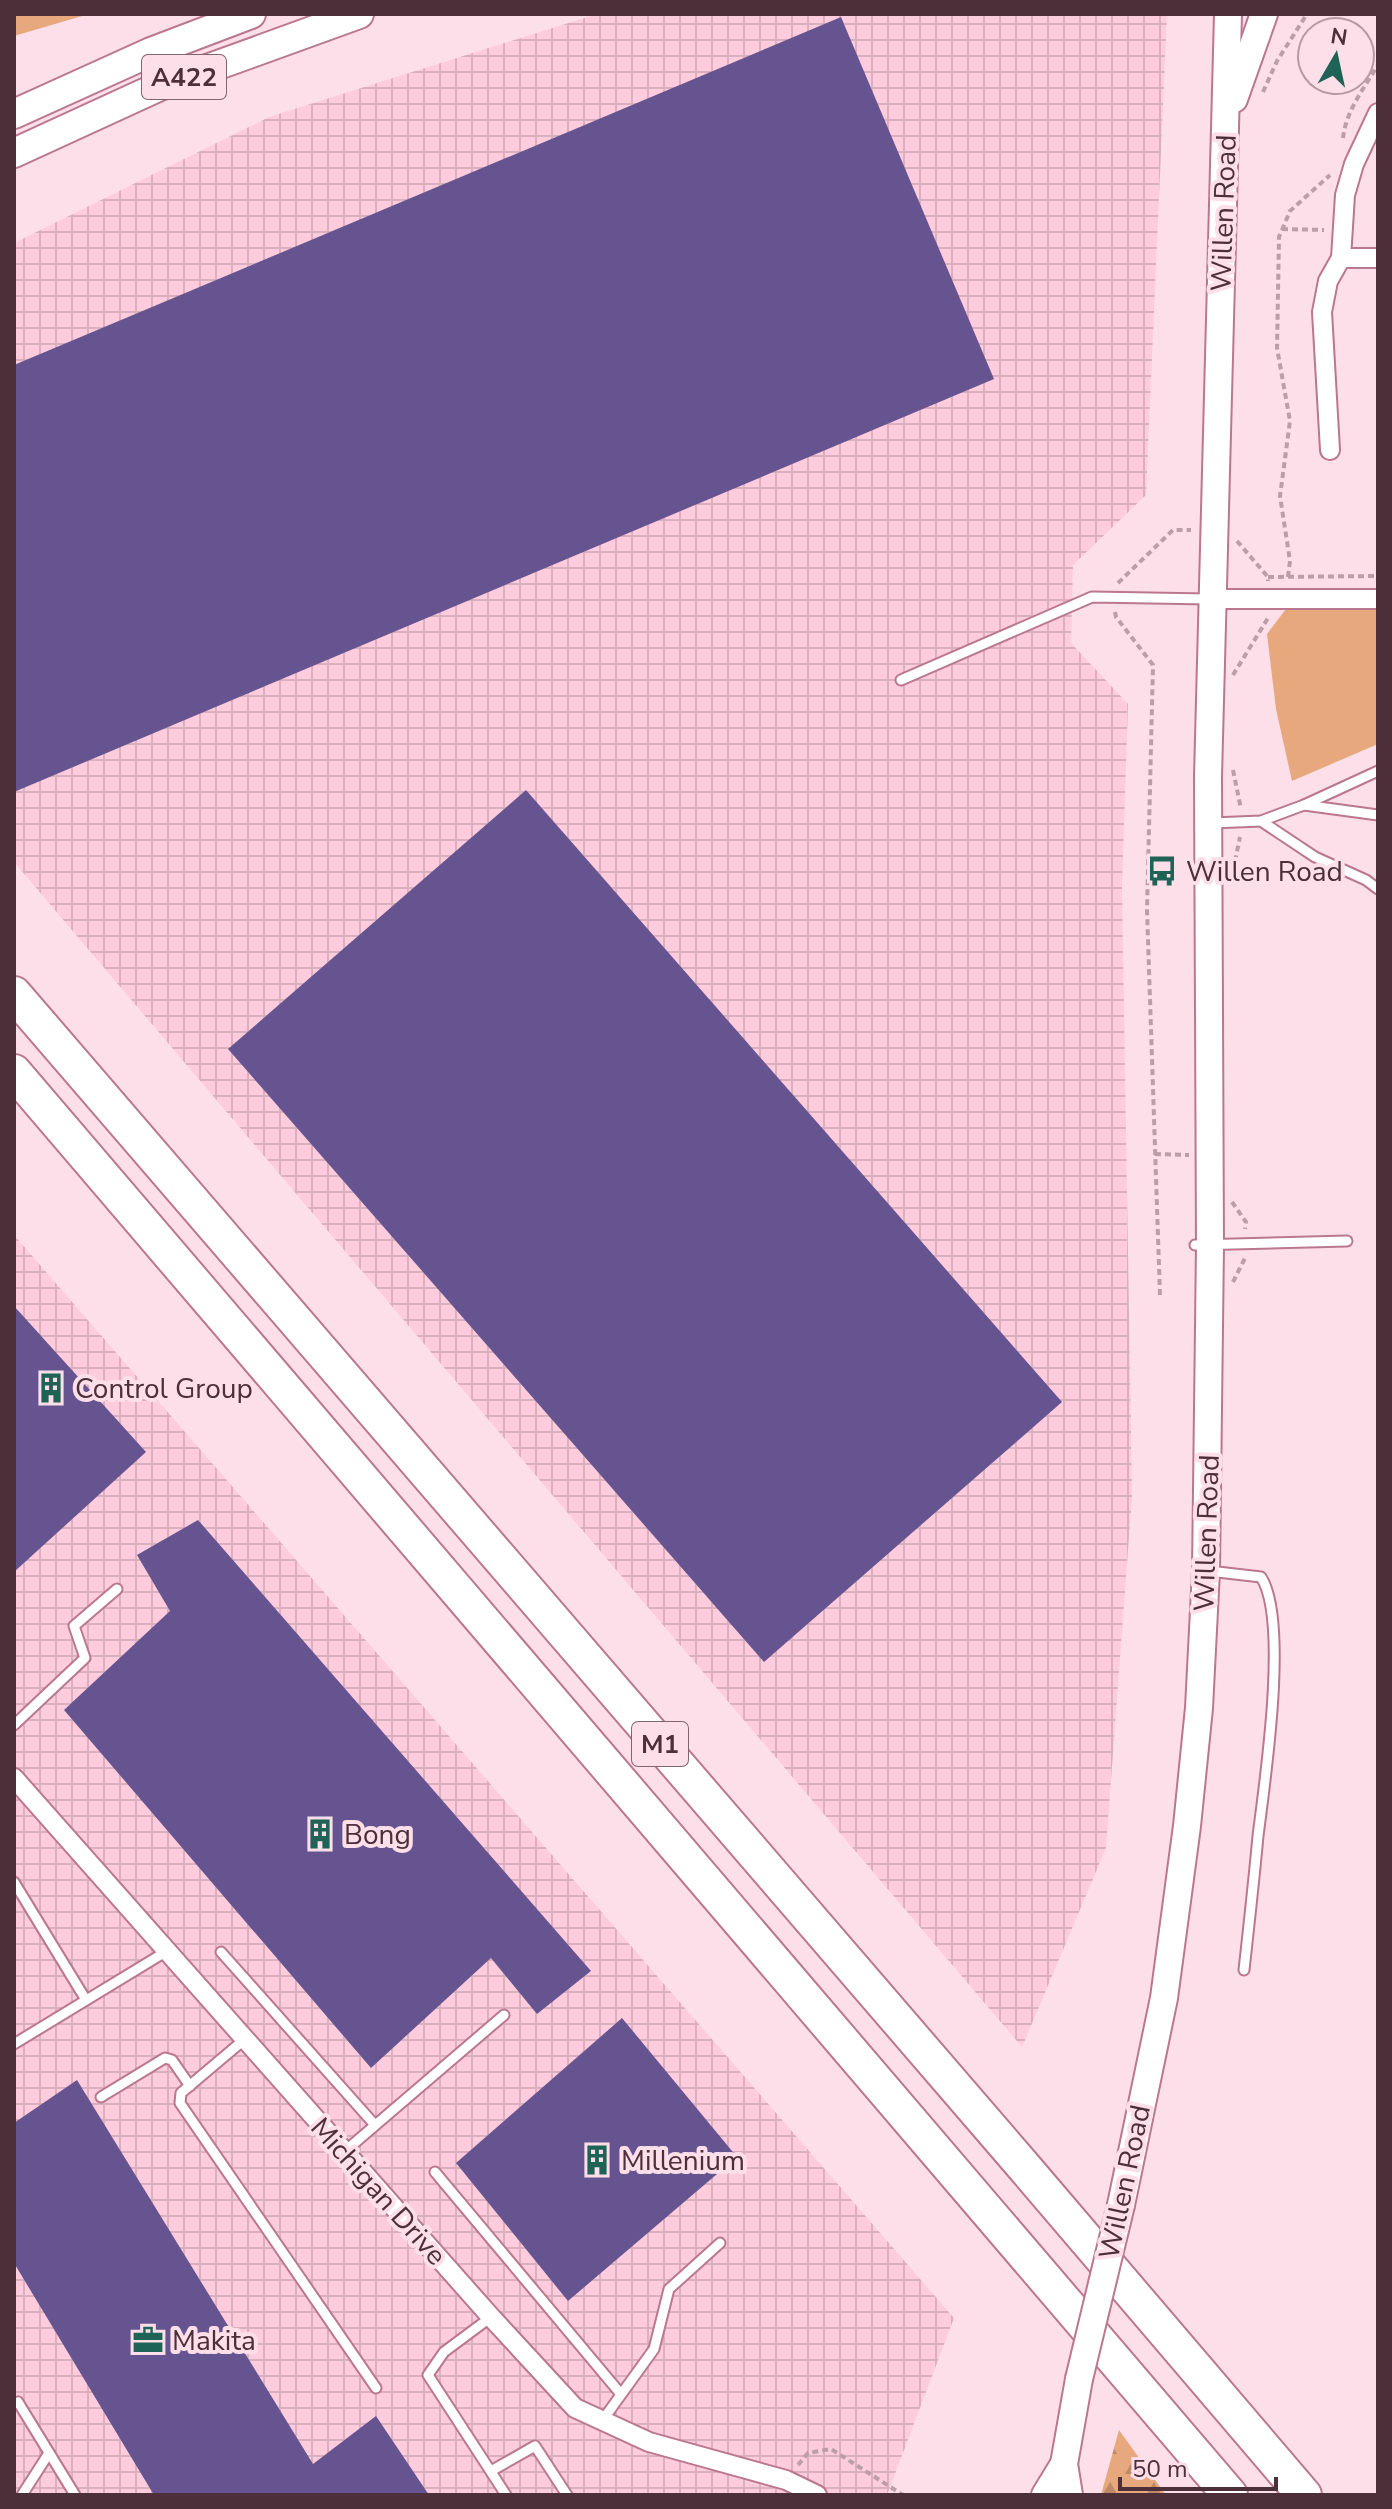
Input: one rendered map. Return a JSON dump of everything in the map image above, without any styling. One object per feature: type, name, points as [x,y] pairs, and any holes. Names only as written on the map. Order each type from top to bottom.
[{"type":"highway","name":"M1","points":[[14,994],[1304,2495]]},
{"type":"highway","name":"M1","points":[[14,1072],[1230,2495]]},
{"type":"main road","name":"A422","points":[[14,114],[151,52],[251,14]]},
{"type":"main road","name":"A422","points":[[14,153],[160,86],[359,14]]},
{"type":"street","name":"Willen Road","points":[[1199,1708],[1193,1574],[1209,823],[1205,598],[1199,530],[1210,14]]},
{"type":"street","name":"Willen Road","points":[[1069,2495],[1064,2464],[1079,2379],[1121,2205],[1164,1998],[1199,1708],[1206,1571],[1202,1245],[1205,598],[1228,14]]},
{"type":"street","points":[[1225,129],[1264,14]]},
{"type":"street","points":[[1330,450],[1322,312],[1328,281],[1341,258],[1345,195],[1354,164],[1378,113]]},
{"type":"street","points":[[1341,258],[1378,258]]},
{"type":"street","points":[[1205,598],[1378,599]]},
{"type":"street","name":"Michigan Drive","points":[[14,1778],[575,2408],[649,2442],[786,2480],[817,2495]]},
{"type":"street","name":"Willen Road","points":[[1045,2495],[1064,2464]]},
{"type":"lane","points":[[901,680],[1092,597],[1205,598]]},
{"type":"lane","points":[[1209,823],[1261,821],[1378,771]]},
{"type":"lane","points":[[1304,805],[1378,815]]},
{"type":"lane","points":[[1261,821],[1315,857],[1366,880],[1378,889]]},
{"type":"lane","points":[[1202,1245],[1347,1241]]},
{"type":"lane","points":[[1206,1571],[1261,1577],[1268,1588],[1274,1633],[1269,1738],[1244,1970]]},
{"type":"lane","points":[[14,1725],[85,1658],[74,1626],[117,1589]]},
{"type":"lane","points":[[14,1882],[86,2000]]},
{"type":"lane","points":[[14,2044],[167,1951]]},
{"type":"lane","points":[[221,1952],[375,2125]]},
{"type":"lane","points":[[344,2152],[504,2015]]},
{"type":"lane","points":[[245,2039],[181,2093],[180,2103],[376,2388]]},
{"type":"lane","points":[[101,2097],[165,2058],[172,2060],[190,2086]]},
{"type":"lane","points":[[435,2172],[620,2393]]},
{"type":"lane","points":[[602,2421],[654,2349],[669,2289],[720,2243]]},
{"type":"lane","points":[[491,2317],[444,2352],[428,2375],[506,2495]]},
{"type":"lane","points":[[14,2404],[18,2402],[75,2495]]},
{"type":"lane","points":[[491,2471],[535,2446],[567,2495]]},
{"type":"lane","points":[[22,2495],[49,2453]]},
{"type":"path","points":[[1282,229],[1342,231]]},
{"type":"path","points":[[1160,1296],[1147,910],[1153,665],[1116,617],[1115,597],[1118,581],[1173,530],[1199,530]]},
{"type":"path","points":[[1268,577],[1378,576]]},
{"type":"path","points":[[786,2480],[808,2453],[831,2449],[903,2495]]},
{"type":"shaded area","points":[[597,14],[1167,14],[1146,495],[1073,565],[1071,643],[1128,704],[1122,887],[1132,1496],[1106,1848],[1022,2047],[14,862],[14,243],[269,117]]},
{"type":"shaded area","points":[[14,1235],[954,2318],[887,2495],[14,2495]]},
{"type":"green space","points":[[14,14],[89,14],[14,36]]},
{"type":"green space","points":[[1378,605],[1378,744],[1292,781],[1276,709],[1267,634],[1286,609]]},
{"type":"green space","points":[[1119,2430],[1166,2495],[1101,2495]]},
{"type":"building","points":[[841,17],[994,379],[14,792],[14,365]]},
{"type":"building","points":[[526,790],[1062,1402],[764,1662],[228,1049]]},
{"type":"building","name":"Control Group","points":[[14,1306],[146,1452],[14,1572]]},
{"type":"building","name":"Bong","points":[[198,1520],[591,1971],[537,2014],[491,1958],[371,2068],[64,1710],[170,1611],[137,1555]]},
{"type":"building","name":"Millenium","points":[[622,2018],[737,2157],[568,2301],[456,2163]]},
{"type":"building","name":"Makita","points":[[77,2080],[313,2464],[376,2416],[429,2495],[154,2495],[14,2263],[14,2123]]},
{"type":"place","name":"Willen Road","points":[[1162,871]]},
{"type":"place","name":"Control Group","points":[[51,1388]]},
{"type":"place","name":"Bong","points":[[320,1834]]},
{"type":"place","name":"Millenium","points":[[597,2160]]},
{"type":"place","name":"Makita","points":[[148,2340]]}]
